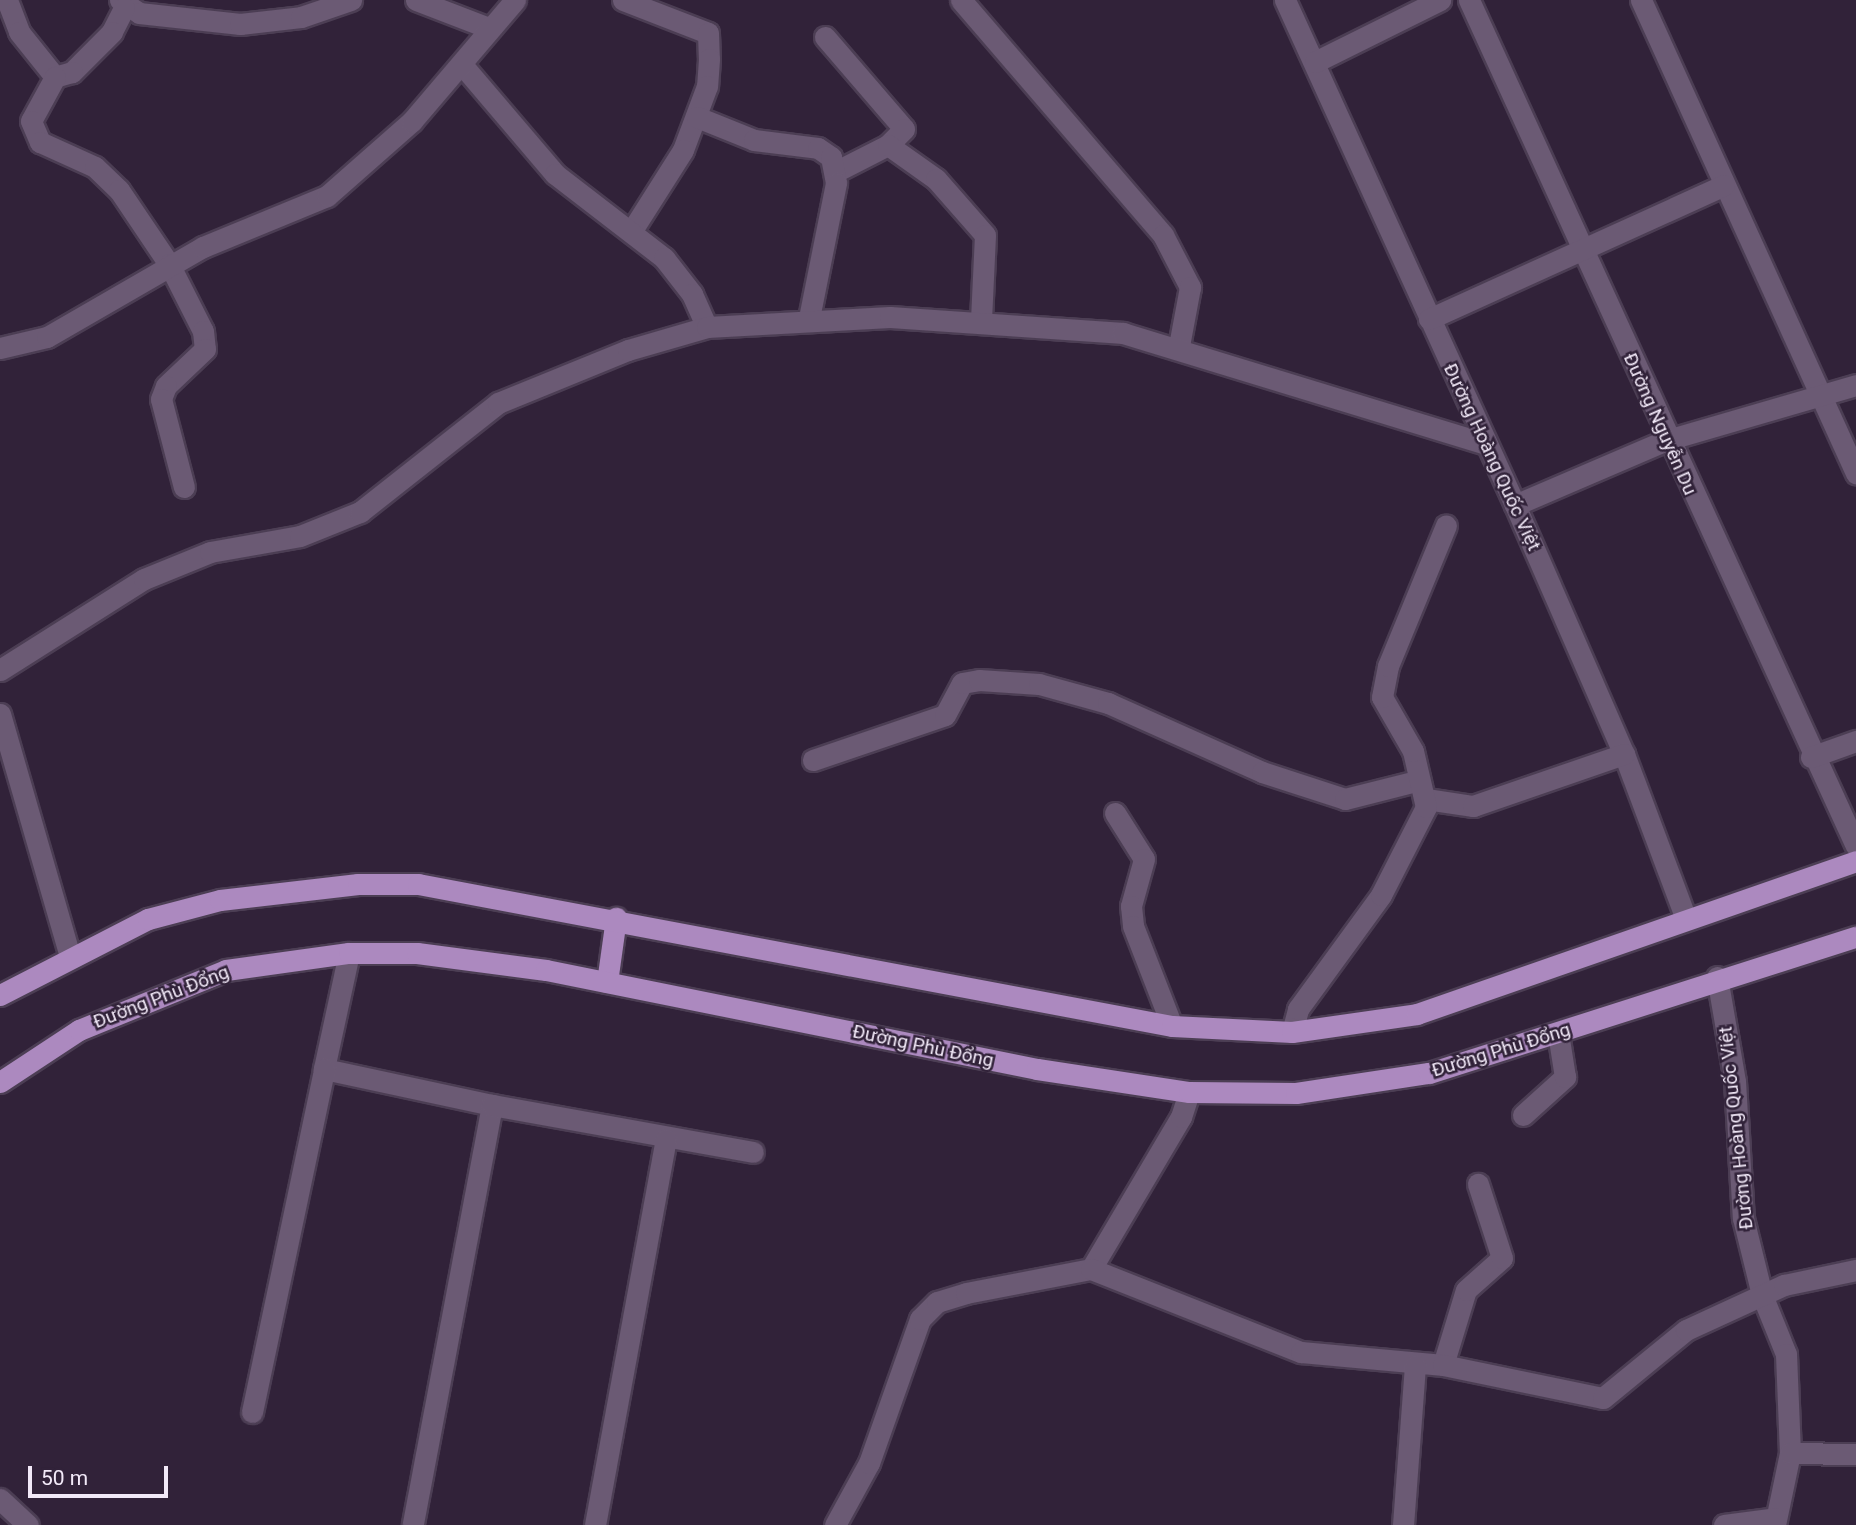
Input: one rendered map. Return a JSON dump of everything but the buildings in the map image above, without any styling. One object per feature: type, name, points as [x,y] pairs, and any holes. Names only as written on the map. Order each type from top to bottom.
[{"type":"main road","points":[[0,995],[70,956],[148,919],[220,900],[358,884],[480,892],[1172,1026],[1292,1032],[1417,1014],[1856,861]]},
{"type":"main road","points":[[607,982],[616,918]]},
{"type":"main road","name":"Đường Phù Đổng","points":[[0,1082],[79,1030],[186,983],[283,959],[349,953],[468,956],[1037,1069],[1189,1092],[1354,1087],[1429,1073],[1558,1033],[1717,977],[1856,937]]},
{"type":"street","points":[[8,0],[19,32],[55,77]]},
{"type":"street","points":[[184,487],[161,399],[206,340],[169,264],[102,172],[37,139],[31,121],[55,77],[72,72],[112,32],[122,4],[240,24],[301,17],[351,0]]},
{"type":"street","points":[[416,0],[489,28]]},
{"type":"street","points":[[0,348],[66,328],[169,264],[327,196],[377,157],[464,67],[489,28],[515,0]]},
{"type":"street","points":[[623,0],[708,33],[707,86],[697,117],[631,232]]},
{"type":"street","points":[[961,0],[1163,235],[1190,287],[1179,346]]},
{"type":"street","name":"Đường Hoàng Quốc Việt","points":[[1285,0],[1483,443],[1515,505],[1624,754],[1686,919]]},
{"type":"street","points":[[1315,62],[1440,0]]},
{"type":"street","name":"Đường Nguyễn Du","points":[[1469,0],[1811,757],[1856,846]]},
{"type":"street","points":[[1641,0],[1817,393],[1856,473]]},
{"type":"street","points":[[825,37],[902,123],[888,145],[837,171]]},
{"type":"street","points":[[464,67],[555,174],[664,258],[692,293],[707,327]]},
{"type":"street","points":[[697,117],[754,140],[818,148],[837,171]]},
{"type":"street","points":[[888,145],[936,179],[985,235],[981,321]]},
{"type":"street","points":[[809,318],[837,171]]},
{"type":"street","points":[[1429,319],[1580,247],[1724,185]]},
{"type":"street","points":[[0,670],[144,579],[210,552],[300,536],[360,512],[498,402],[628,350],[707,327],[809,318],[1055,324],[1179,346],[1354,408],[1483,443]]},
{"type":"street","points":[[1515,505],[1667,440],[1817,393],[1856,385]]},
{"type":"street","points":[[1292,1032],[1298,1009],[1381,895],[1421,790],[1413,751],[1382,696],[1388,666],[1446,525]]},
{"type":"street","points":[[813,760],[945,715],[962,684],[979,680],[1039,684],[1108,703],[1262,772],[1345,799],[1421,790],[1473,806],[1624,754]]},
{"type":"street","points":[[0,714],[70,956]]},
{"type":"street","points":[[1811,757],[1856,741]]},
{"type":"street","points":[[1115,813],[1144,859],[1131,906],[1133,926],[1172,1026]]},
{"type":"street","points":[[252,1412],[349,953]]},
{"type":"street","name":"Đường Hoàng Quốc Việt","points":[[1717,977],[1735,1081],[1743,1218],[1762,1295],[1786,1354],[1790,1453],[1776,1521]]},
{"type":"street","points":[[1523,1115],[1565,1077],[1558,1033]]},
{"type":"street","points":[[324,1069],[666,1139],[753,1152]]},
{"type":"street","points":[[1091,1269],[1181,1117],[1189,1092]]},
{"type":"street","points":[[412,1525],[492,1105]]},
{"type":"street","points":[[595,1525],[666,1139]]},
{"type":"street","points":[[1443,1366],[1466,1290],[1502,1258],[1478,1184]]},
{"type":"street","points":[[835,1525],[869,1463],[925,1311],[966,1293],[1091,1269],[1301,1352],[1443,1366],[1604,1398],[1686,1330],[1762,1295],[1856,1270]]},
{"type":"street","points":[[1403,1525],[1415,1365]]},
{"type":"street","points":[[1790,1453],[1856,1454]]},
{"type":"street","points":[[0,1499],[27,1525]]},
{"type":"street","points":[[1724,1525],[1776,1521]]}]
